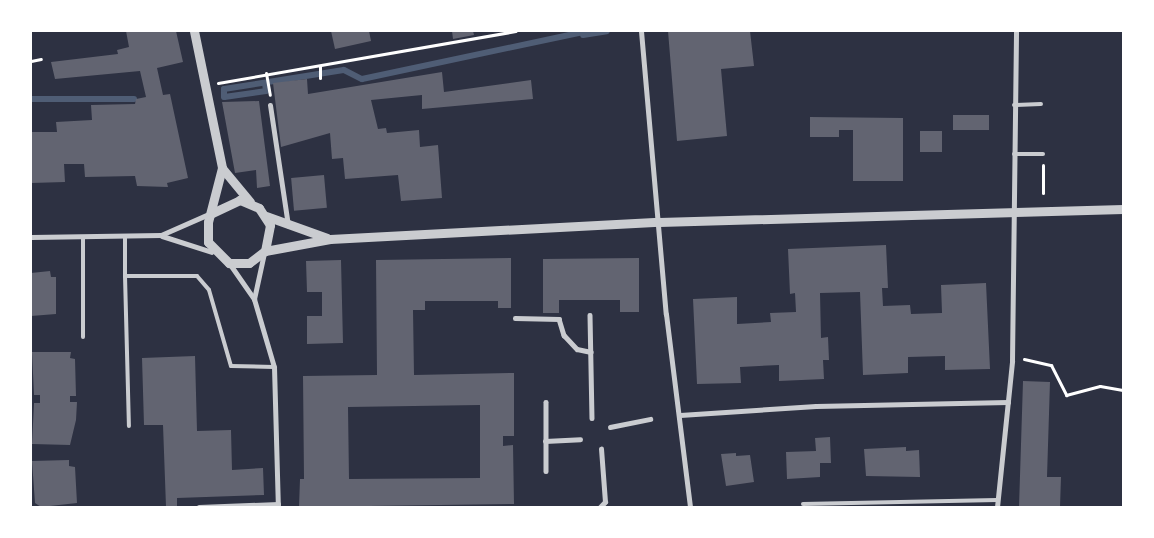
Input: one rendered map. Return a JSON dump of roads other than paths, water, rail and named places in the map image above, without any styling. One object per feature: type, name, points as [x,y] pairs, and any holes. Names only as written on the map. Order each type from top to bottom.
[{"type":"street","points":[[194,31],[222,168],[206,232],[212,252]]},
{"type":"street","points":[[641,31],[659,222],[690,507]]},
{"type":"street","points":[[997,507],[1008,402],[1014,212],[1016,31]]},
{"type":"street","points":[[270,105],[288,227]]},
{"type":"street","points":[[222,168],[250,202],[266,216],[288,227],[330,239]]},
{"type":"street","points":[[161,236],[212,213],[230,201],[250,202]]},
{"type":"street","points":[[229,264],[249,263],[265,251],[330,239],[659,222],[1123,209]]},
{"type":"street","points":[[254,299],[265,251],[271,234],[266,216]]},
{"type":"street","points":[[31,237],[125,238],[161,236],[212,252],[229,264],[254,299],[274,367],[278,506],[199,507]]},
{"type":"street","points":[[590,315],[592,418]]},
{"type":"street","points":[[515,318],[559,319],[564,335],[577,349],[591,352]]},
{"type":"street","points":[[546,402],[546,471]]},
{"type":"street","points":[[680,415],[816,406],[1008,402]]},
{"type":"street","points":[[610,427],[650,419]]},
{"type":"street","points":[[545,441],[580,438]]},
{"type":"street","points":[[600,449],[605,502],[609,507]]},
{"type":"street","points":[[600,507],[605,502]]},
{"type":"lane","points":[[1014,105],[1040,104]]},
{"type":"lane","points":[[1014,154],[1043,154]]},
{"type":"lane","points":[[82,238],[83,337]]},
{"type":"lane","points":[[125,238],[129,426]]},
{"type":"lane","points":[[125,276],[197,276],[209,290],[230,366],[274,367]]},
{"type":"lane","points":[[803,504],[997,500]]},
{"type":"waterway","points":[[265,83],[266,91],[224,97],[224,89],[344,70],[362,79],[588,31]]},
{"type":"waterway","points":[[583,35],[607,31]]},
{"type":"waterway","points":[[31,99],[134,99]]}]
